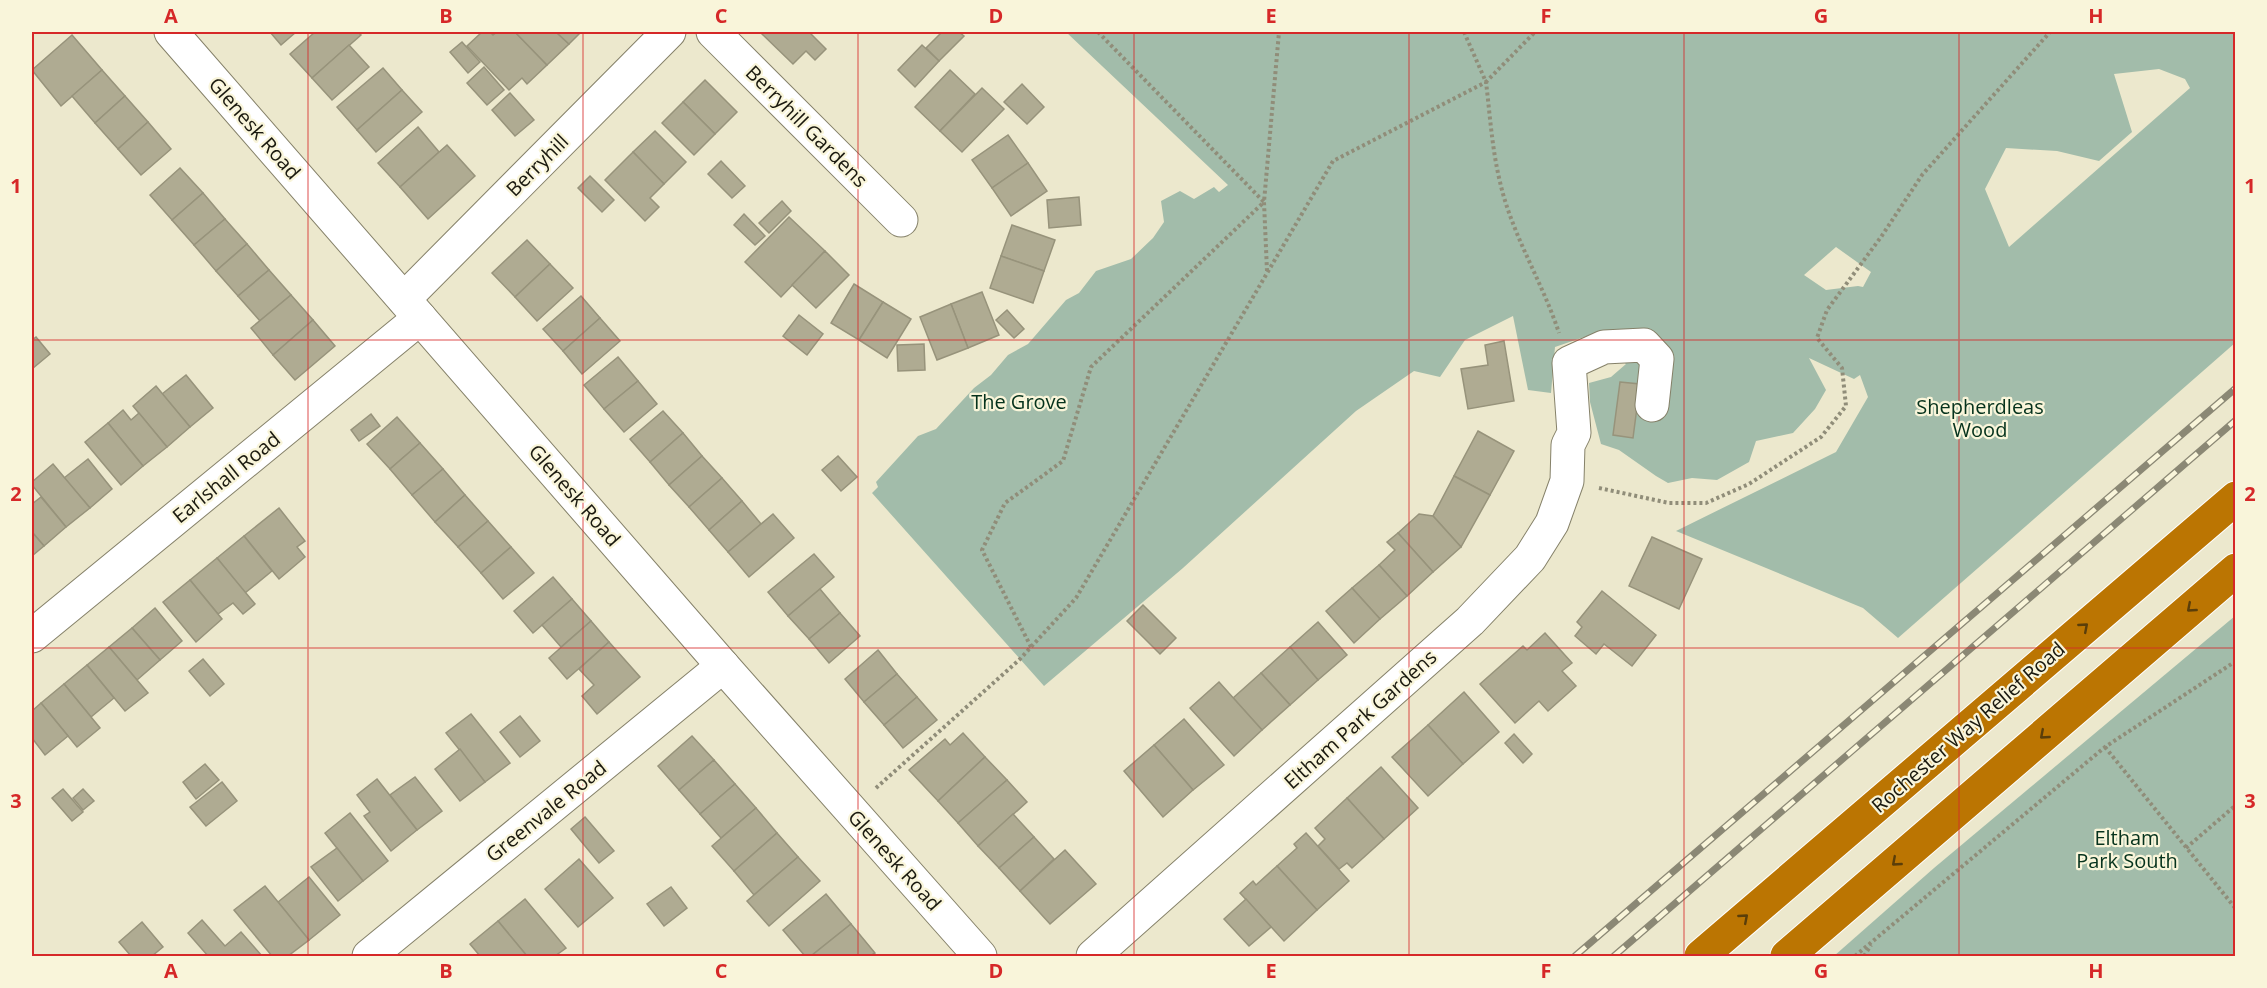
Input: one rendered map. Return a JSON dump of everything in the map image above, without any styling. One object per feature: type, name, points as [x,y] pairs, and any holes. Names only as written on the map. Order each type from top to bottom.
[{"type":"highway","name":"Rochester Way Relief Road","points":[[1701,957],[2235,498]]},
{"type":"highway","points":[[1787,957],[2235,570]]},
{"type":"street","name":"Glenesk Road","points":[[171,32],[723,666],[980,957]]},
{"type":"street","name":"Berryhill","points":[[412,308],[669,32]]},
{"type":"street","name":"Berryhill Gardens","points":[[713,32],[901,220]]},
{"type":"street","name":"Earlshall Road","points":[[32,636],[412,308]]},
{"type":"street","points":[[1569,363],[1604,347],[1644,345],[1657,359],[1652,405]]},
{"type":"street","name":"Eltham Park Gardens","points":[[1093,957],[1470,621],[1530,558],[1552,523],[1567,481],[1568,445],[1574,433],[1569,363]]},
{"type":"street","name":"Greenvale Road","points":[[369,957],[723,666]]},
{"type":"path","points":[[1098,32],[1264,202]]},
{"type":"path","points":[[1267,271],[1264,202],[1279,32]]},
{"type":"path","points":[[1464,32],[1486,82],[1500,183],[1515,230],[1551,309],[1569,363]]},
{"type":"path","points":[[851,811],[1020,659],[1076,598],[1333,161],[1486,82],[1535,32]]},
{"type":"path","points":[[1567,481],[1669,503],[1706,503],[1749,484],[1821,437],[1846,406],[1842,368],[1817,338],[1827,310],[1881,237],[1922,176],[2050,32]]},
{"type":"path","points":[[1031,647],[982,550],[1005,502],[1063,461],[1091,367],[1264,202]]},
{"type":"path","points":[[1855,957],[2105,747],[2235,661]]},
{"type":"path","points":[[2105,747],[2235,909]]},
{"type":"path","points":[[2186,848],[2235,806]]},
{"type":"path","points":[[1864,957],[1875,939]]},
{"type":"green space","points":[[1066,32],[2235,32],[2235,343],[1898,638],[1863,608],[1676,531],[1836,452],[1868,397],[1860,375],[1854,379],[1809,358],[1826,390],[1815,409],[1793,433],[1756,441],[1749,462],[1717,480],[1692,478],[1668,483],[1619,450],[1601,444],[1590,402],[1589,383],[1611,377],[1626,364],[1593,334],[1555,347],[1551,393],[1528,390],[1513,316],[1465,340],[1440,377],[1414,371],[1356,411],[1183,568],[1044,686],[872,493],[878,487],[876,482],[918,436],[936,429],[1008,355],[1028,344],[1066,300],[1079,293],[1096,271],[1131,259],[1153,238],[1164,222],[1161,201],[1180,191],[1194,199],[1214,187],[1219,192],[1228,185]],"holes":[[[2159,69],[2185,79],[2190,88],[2009,247],[1985,189],[2006,148],[2057,151],[2099,161],[2132,132],[2114,74]],[[1836,247],[1871,272],[1863,287],[1826,290],[1804,275]]]},
{"type":"green space","name":"Eltham Park South","points":[[2235,616],[2235,956],[1834,956],[1934,868]]},
{"type":"building","points":[[270,32],[296,32],[281,45]]},
{"type":"building","points":[[315,32],[358,32],[361,35],[312,78],[290,54]]},
{"type":"building","points":[[482,32],[490,32],[493,35],[497,32],[515,32],[547,65],[527,84],[522,78],[509,90],[467,46]]},
{"type":"building","points":[[515,32],[556,32],[569,44],[547,65]]},
{"type":"building","points":[[556,32],[581,32],[569,44]]},
{"type":"building","points":[[760,32],[809,32],[826,49],[815,60],[806,51],[793,64]]},
{"type":"building","points":[[942,32],[959,32],[964,36],[939,61],[926,48]]},
{"type":"building","points":[[72,35],[102,70],[61,106],[32,70]]},
{"type":"building","points":[[462,42],[480,62],[468,73],[450,52]]},
{"type":"building","points":[[349,45],[369,67],[332,100],[312,78]]},
{"type":"building","points":[[922,45],[939,61],[915,87],[898,70]]},
{"type":"building","points":[[484,67],[504,90],[487,105],[467,83]]},
{"type":"building","points":[[383,68],[402,90],[357,130],[337,107]]},
{"type":"building","points":[[102,70],[125,96],[95,123],[72,96]]},
{"type":"building","points":[[950,70],[975,94],[940,131],[915,107]]},
{"type":"building","points":[[705,80],[737,112],[715,134],[683,102]]},
{"type":"building","points":[[1022,84],[1044,107],[1027,124],[1004,102]]},
{"type":"building","points":[[982,88],[1004,109],[962,152],[940,131]]},
{"type":"building","points":[[402,90],[422,112],[376,152],[357,130]]},
{"type":"building","points":[[510,93],[534,120],[515,136],[492,110]]},
{"type":"building","points":[[125,96],[148,122],[118,149],[95,123]]},
{"type":"building","points":[[683,102],[715,134],[694,155],[662,123]]},
{"type":"building","points":[[148,122],[171,149],[141,175],[118,149]]},
{"type":"building","points":[[418,127],[439,152],[400,187],[378,163]]},
{"type":"building","points":[[655,131],[686,162],[664,184],[633,152]]},
{"type":"building","points":[[1008,135],[1028,163],[992,188],[972,160]]},
{"type":"building","points":[[447,145],[475,176],[428,219],[400,187]]},
{"type":"building","points":[[633,152],[664,184],[650,198],[659,207],[645,221],[605,180]]},
{"type":"building","points":[[721,161],[745,186],[732,198],[708,174]]},
{"type":"building","points":[[1028,163],[1047,191],[1011,216],[992,188]]},
{"type":"building","points":[[180,168],[203,193],[172,220],[150,195]]},
{"type":"building","points":[[590,176],[614,200],[602,212],[578,188]]},
{"type":"building","points":[[203,193],[225,219],[194,245],[172,220]]},
{"type":"building","points":[[1079,197],[1081,225],[1049,228],[1047,200]]},
{"type":"building","points":[[782,201],[791,211],[769,233],[759,223]]},
{"type":"building","points":[[744,214],[765,236],[755,245],[734,225]]},
{"type":"building","points":[[789,217],[825,251],[781,297],[745,262]]},
{"type":"building","points":[[225,219],[247,244],[216,271],[194,245]]},
{"type":"building","points":[[1012,225],[1055,240],[1044,271],[1001,256]]},
{"type":"building","points":[[527,240],[550,264],[515,297],[492,273]]},
{"type":"building","points":[[247,244],[269,270],[238,296],[216,271]]},
{"type":"building","points":[[825,251],[849,275],[816,308],[792,285]]},
{"type":"building","points":[[1001,256],[1044,271],[1033,303],[990,288]]},
{"type":"building","points":[[550,264],[573,288],[537,321],[515,297]]},
{"type":"building","points":[[269,270],[291,295],[260,321],[238,296]]},
{"type":"building","points":[[854,284],[883,302],[859,340],[831,323]]},
{"type":"building","points":[[982,292],[999,335],[968,348],[951,304]]},
{"type":"building","points":[[291,295],[313,320],[273,355],[251,328]]},
{"type":"building","points":[[581,296],[600,318],[563,351],[543,329]]},
{"type":"building","points":[[883,302],[911,319],[887,358],[859,340]]},
{"type":"building","points":[[951,304],[968,348],[937,360],[920,317]]},
{"type":"building","points":[[1007,310],[1024,329],[1014,338],[996,320]]},
{"type":"building","points":[[799,315],[823,334],[807,355],[783,336]]},
{"type":"building","points":[[600,318],[620,341],[582,374],[563,351]]},
{"type":"building","points":[[313,320],[335,346],[295,380],[273,355]]},
{"type":"building","points":[[36,337],[50,354],[32,369],[32,340]]},
{"type":"building","points":[[1504,341],[1514,401],[1468,409],[1461,369],[1488,365],[1485,345]]},
{"type":"building","points":[[924,344],[925,370],[898,371],[897,345]]},
{"type":"building","points":[[618,357],[638,381],[604,409],[584,385]]},
{"type":"building","points":[[186,375],[213,408],[190,427],[162,394]]},
{"type":"building","points":[[638,381],[657,404],[624,432],[604,409]]},
{"type":"building","points":[[1620,382],[1640,384],[1633,438],[1613,435]]},
{"type":"building","points":[[156,386],[190,427],[167,447],[133,406]]},
{"type":"building","points":[[123,410],[131,420],[139,413],[167,447],[143,466],[108,423]]},
{"type":"building","points":[[663,411],[683,433],[650,462],[630,439]]},
{"type":"building","points":[[371,414],[380,426],[359,441],[351,430]]},
{"type":"building","points":[[397,417],[420,443],[390,469],[367,444]]},
{"type":"building","points":[[108,423],[143,466],[121,485],[85,442]]},
{"type":"building","points":[[1478,431],[1514,451],[1490,495],[1454,476]]},
{"type":"building","points":[[683,433],[702,456],[669,485],[650,462]]},
{"type":"building","points":[[420,443],[443,469],[412,495],[390,469]]},
{"type":"building","points":[[702,456],[722,478],[689,507],[669,485]]},
{"type":"building","points":[[838,456],[857,477],[841,491],[822,470]]},
{"type":"building","points":[[88,459],[112,489],[90,508],[64,478]]},
{"type":"building","points":[[53,464],[90,508],[66,527],[32,485],[32,482]]},
{"type":"building","points":[[443,469],[465,495],[435,522],[412,495]]},
{"type":"building","points":[[1454,476],[1490,495],[1461,547],[1433,516]]},
{"type":"building","points":[[722,478],[742,501],[709,530],[689,507]]},
{"type":"building","points":[[465,495],[488,521],[458,547],[435,522]]},
{"type":"building","points":[[41,497],[66,527],[44,546],[32,532],[32,504]]},
{"type":"building","points":[[742,501],[761,524],[728,552],[709,530]]},
{"type":"building","points":[[279,508],[305,541],[297,547],[305,557],[279,579],[244,536]]},
{"type":"building","points":[[773,514],[794,538],[749,577],[728,552]]},
{"type":"building","points":[[1419,514],[1433,516],[1461,547],[1433,572],[1398,533]]},
{"type":"building","points":[[488,521],[511,547],[481,573],[458,547]]},
{"type":"building","points":[[32,532],[44,546],[32,556]]},
{"type":"building","points":[[1398,533],[1433,572],[1407,596],[1379,565],[1395,550],[1387,542]]},
{"type":"building","points":[[244,536],[272,571],[245,593],[217,558]]},
{"type":"building","points":[[1652,537],[1702,559],[1679,609],[1629,586]]},
{"type":"building","points":[[511,547],[534,573],[503,599],[481,573]]},
{"type":"building","points":[[814,554],[834,577],[788,616],[768,592]]},
{"type":"building","points":[[217,558],[255,604],[243,614],[233,603],[218,614],[190,580]]},
{"type":"building","points":[[1379,565],[1407,596],[1380,619],[1352,588]]},
{"type":"building","points":[[553,577],[572,599],[533,633],[514,611]]},
{"type":"building","points":[[190,580],[222,619],[196,642],[163,602]]},
{"type":"building","points":[[1352,588],[1380,619],[1354,643],[1326,611]]},
{"type":"building","points":[[820,589],[840,613],[809,639],[788,616]]},
{"type":"building","points":[[1602,591],[1656,635],[1632,666],[1604,644],[1596,654],[1575,636],[1582,627],[1577,622]]},
{"type":"building","points":[[572,599],[591,621],[561,647],[542,625]]},
{"type":"building","points":[[1143,605],[1176,638],[1160,654],[1127,621]]},
{"type":"building","points":[[155,608],[182,641],[160,660],[132,628]]},
{"type":"building","points":[[840,613],[860,636],[829,663],[809,639]]},
{"type":"building","points":[[591,621],[609,642],[567,679],[549,658]]},
{"type":"building","points":[[1318,622],[1347,655],[1318,680],[1290,647]]},
{"type":"building","points":[[132,628],[160,660],[137,680],[109,647]]},
{"type":"building","points":[[1545,633],[1572,663],[1562,671],[1576,686],[1548,711],[1539,701],[1515,723],[1480,684],[1523,646],[1527,650]]},
{"type":"building","points":[[609,642],[640,677],[597,714],[582,696],[594,685],[579,669]]},
{"type":"building","points":[[109,647],[148,693],[125,711],[87,665]]},
{"type":"building","points":[[1290,647],[1318,680],[1290,705],[1261,673]]},
{"type":"building","points":[[878,650],[897,674],[864,702],[845,679]]},
{"type":"building","points":[[203,659],[224,684],[210,696],[189,671]]},
{"type":"building","points":[[87,665],[114,698],[91,717],[64,684]]},
{"type":"building","points":[[1261,673],[1290,705],[1262,730],[1233,698]]},
{"type":"building","points":[[897,674],[917,697],[884,725],[864,702]]},
{"type":"building","points":[[1219,682],[1262,730],[1234,756],[1190,708]]},
{"type":"building","points":[[64,684],[100,728],[77,747],[41,703]]},
{"type":"building","points":[[1464,692],[1499,732],[1463,764],[1428,725]]},
{"type":"building","points":[[917,697],[937,720],[903,748],[884,725]]},
{"type":"building","points":[[41,703],[68,736],[45,755],[32,738],[32,711]]},
{"type":"building","points":[[471,714],[510,763],[485,782],[446,733]]},
{"type":"building","points":[[520,716],[540,741],[520,757],[500,732]]},
{"type":"building","points":[[1184,719],[1224,765],[1193,790],[1154,745]]},
{"type":"building","points":[[1428,725],[1463,764],[1428,796],[1392,757]]},
{"type":"building","points":[[963,733],[985,757],[938,801],[909,770],[945,739],[950,745]]},
{"type":"building","points":[[1514,734],[1532,754],[1523,763],[1505,743]]},
{"type":"building","points":[[692,736],[714,760],[679,790],[658,766]]},
{"type":"building","points":[[1154,745],[1193,790],[1163,817],[1124,771]]},
{"type":"building","points":[[460,749],[485,782],[460,801],[435,769]]},
{"type":"building","points":[[985,757],[1007,780],[958,823],[938,801]]},
{"type":"building","points":[[714,760],[735,784],[700,814],[679,790]]},
{"type":"building","points":[[205,764],[219,780],[196,799],[183,782]]},
{"type":"building","points":[[1381,767],[1418,808],[1384,839],[1347,798]]},
{"type":"building","points":[[415,777],[442,811],[417,830],[390,795]]},
{"type":"building","points":[[377,779],[417,830],[391,851],[364,816],[370,812],[357,795]]},
{"type":"building","points":[[1007,780],[1027,802],[978,846],[958,823]]},
{"type":"building","points":[[222,782],[237,801],[206,826],[190,807]]},
{"type":"building","points":[[735,784],[756,808],[721,838],[700,814]]},
{"type":"building","points":[[63,789],[83,812],[72,821],[52,798]]},
{"type":"building","points":[[83,789],[94,801],[83,810],[73,798]]},
{"type":"building","points":[[1347,798],[1384,839],[1352,868],[1347,863],[1339,869],[1318,846],[1325,839],[1315,828]]},
{"type":"building","points":[[756,808],[777,833],[734,871],[712,846]]},
{"type":"building","points":[[350,813],[388,861],[363,881],[325,833]]},
{"type":"building","points":[[1013,814],[1034,837],[999,868],[978,846]]},
{"type":"building","points":[[585,817],[614,851],[599,863],[571,829]]},
{"type":"building","points":[[777,833],[798,857],[754,895],[734,871]]},
{"type":"building","points":[[1306,833],[1349,881],[1317,910],[1277,866],[1297,848],[1294,844]]},
{"type":"building","points":[[1034,837],[1054,859],[1020,891],[999,868]]},
{"type":"building","points":[[337,848],[363,881],[338,901],[311,867]]},
{"type":"building","points":[[1065,850],[1096,884],[1050,924],[1020,891]]},
{"type":"building","points":[[798,857],[820,881],[769,926],[747,901]]},
{"type":"building","points":[[579,859],[613,898],[578,927],[545,889]]},
{"type":"building","points":[[1277,866],[1317,910],[1284,941],[1240,893],[1253,881],[1256,885]]},
{"type":"building","points":[[309,877],[340,915],[309,940],[278,902]]},
{"type":"building","points":[[265,886],[309,940],[288,956],[272,956],[234,910]]},
{"type":"building","points":[[671,887],[687,908],[664,926],[647,904]]},
{"type":"building","points":[[826,894],[851,924],[811,956],[805,956],[783,930]]},
{"type":"building","points":[[525,899],[566,948],[555,956],[527,956],[498,921]]},
{"type":"building","points":[[1246,899],[1271,927],[1249,946],[1224,919]]},
{"type":"building","points":[[202,920],[225,946],[241,932],[262,956],[208,956],[188,933]]},
{"type":"building","points":[[498,921],[527,956],[480,956],[470,944]]},
{"type":"building","points":[[142,922],[163,947],[152,956],[131,956],[119,942]]},
{"type":"building","points":[[851,924],[875,953],[870,956],[811,956]]},
{"type":"railway","points":[[1575,956],[2236,388]]},
{"type":"railway","points":[[1614,956],[2236,420]]},
{"type":"park label","name":"The Grove","points":[[1019,401]]},
{"type":"park label","name":"Shepherdleas Wood","points":[[1980,418]]}]
